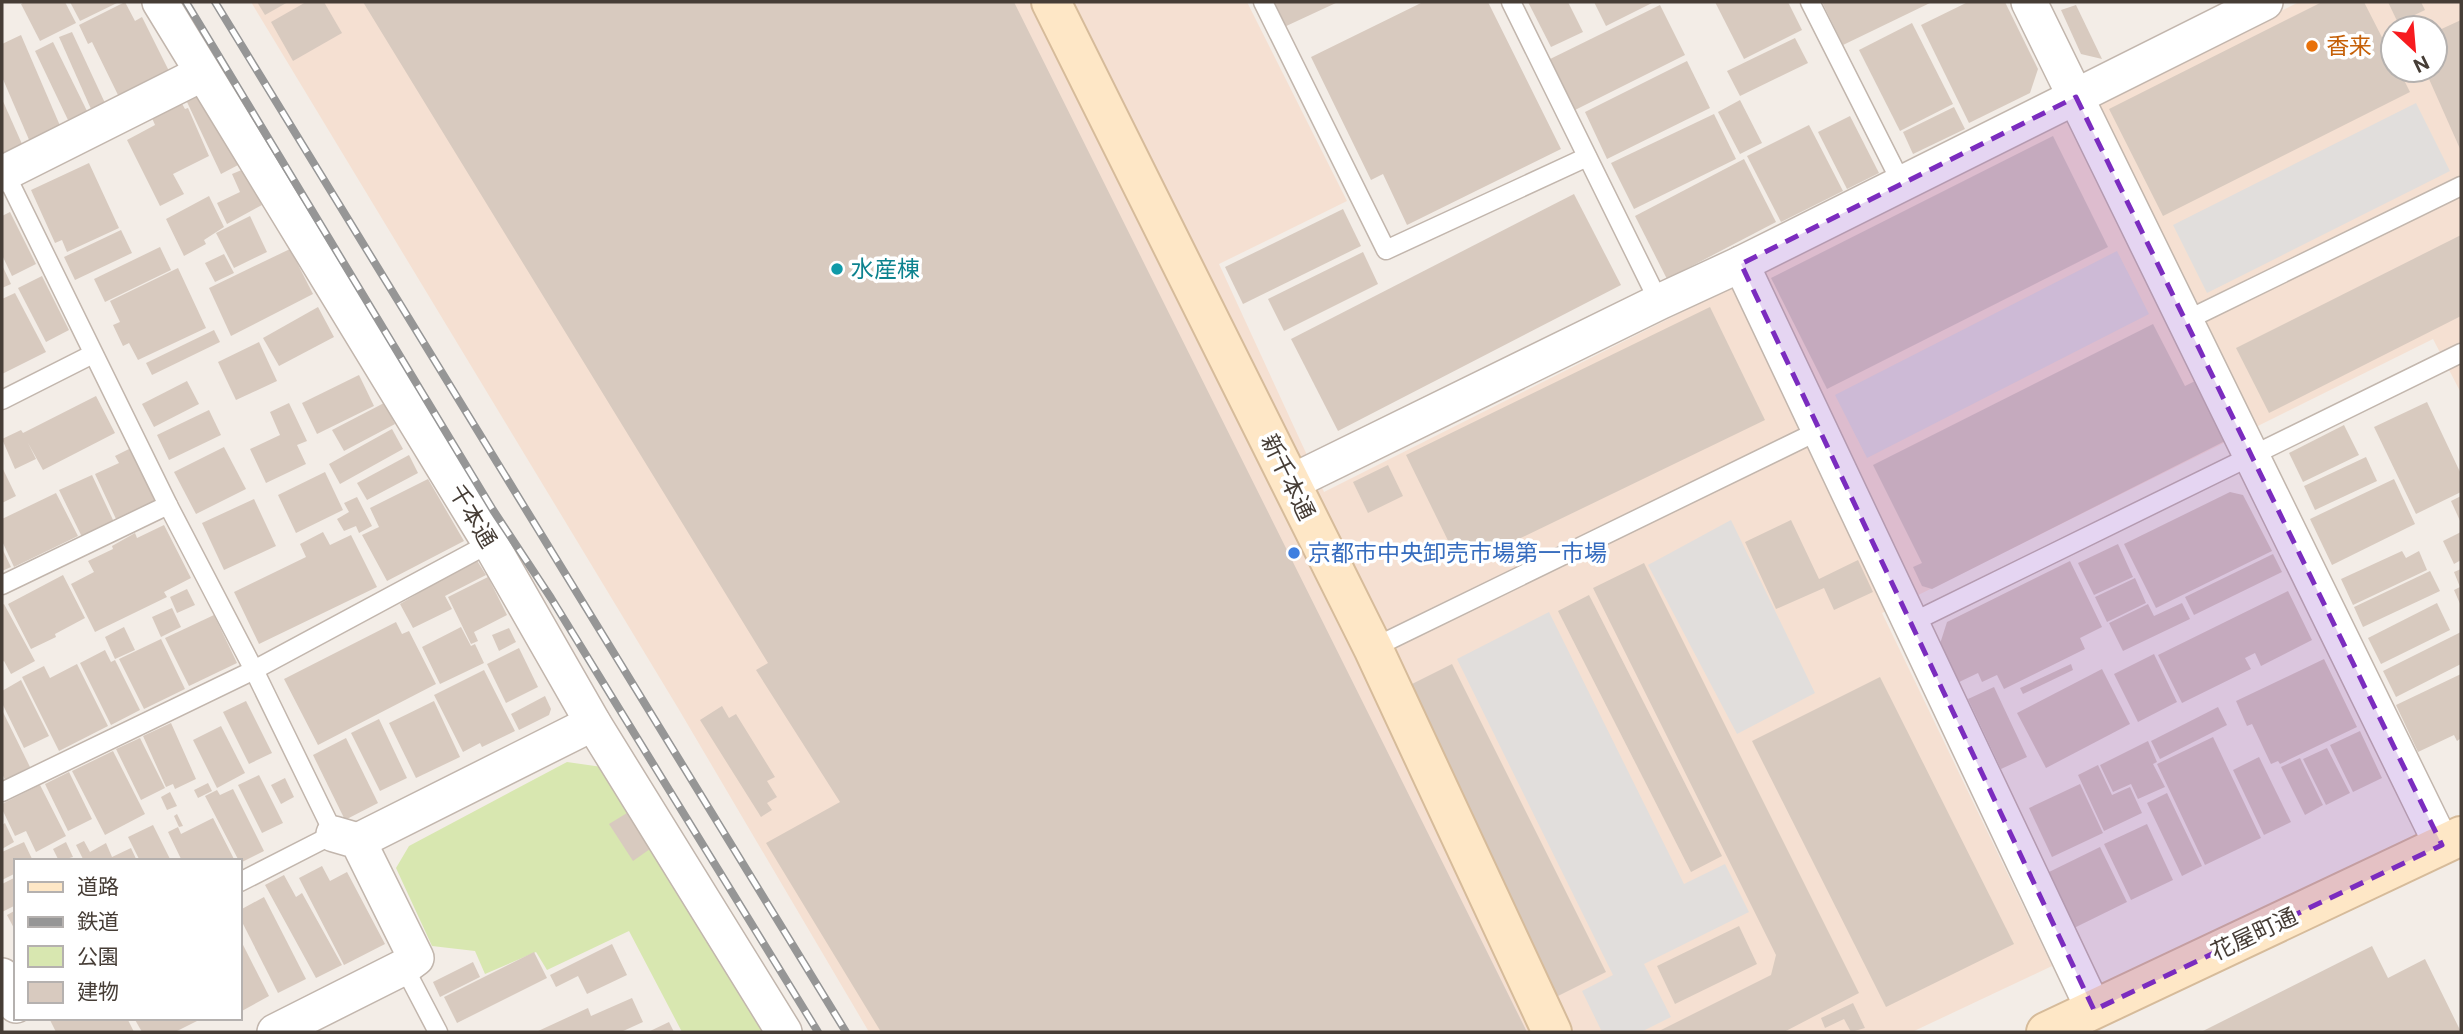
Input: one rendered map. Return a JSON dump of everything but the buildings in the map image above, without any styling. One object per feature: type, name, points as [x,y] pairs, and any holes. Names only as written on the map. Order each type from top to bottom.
[{"type":"street","name":"千本通","points":[[160,2],[490,543],[593,723],[784,1032]]},
{"type":"street","name":"新千本通","points":[[1051,2],[1373,648],[1552,1032]]},
{"type":"street","points":[[2029,2],[2251,456],[2452,840]]},
{"type":"street","points":[[1292,482],[1741,264],[2265,2]]},
{"type":"street","points":[[3,174],[203,73]]},
{"type":"street","points":[[1741,264],[2094,1010]]},
{"type":"street","points":[[275,1032],[404,967],[416,958],[346,837],[593,723]]},
{"type":"street","name":"花屋町通","points":[[2046,1032],[2452,840]]},
{"type":"lane","points":[[1264,2],[1386,250],[1587,157]]},
{"type":"lane","points":[[1511,2],[1659,302]]},
{"type":"lane","points":[[1810,2],[1902,184]]},
{"type":"lane","points":[[3,174],[168,505],[254,670],[346,837],[242,881]]},
{"type":"lane","points":[[2185,321],[2461,186]]},
{"type":"lane","points":[[1911,623],[2461,353]]},
{"type":"lane","points":[[2,400],[93,354]]},
{"type":"lane","points":[[1373,648],[1820,430]]},
{"type":"lane","points":[[2,585],[168,505]]},
{"type":"lane","points":[[2,792],[254,670],[490,543]]},
{"type":"lane","points":[[404,967],[438,1032]]},
{"type":"highlighted area","points":[[2076,97],[2442,845],[2094,1010],[1741,264]]},
{"type":"shaded area","name":"京都市中央卸売市場第一市場","points":[[251,2],[1247,2],[1347,201],[1219,264],[1324,492],[2299,2],[2461,2],[2461,393],[2433,339],[1882,613],[2052,966],[1912,1032],[869,1032],[678,708]]},
{"type":"shaded area","points":[[2416,103],[2450,171],[2207,293],[2173,225]]},
{"type":"shaded area","points":[[2117,251],[2149,314],[1867,458],[1835,395]]},
{"type":"shaded area","points":[[1731,520],[1815,693],[1737,734],[1648,565]]},
{"type":"shaded area","points":[[1549,612],[1684,884],[1725,864],[1749,912],[1644,964],[1671,1017],[1641,1032],[1602,1032],[1582,991],[1613,975],[1457,659]]},
{"type":"green space","points":[[567,762],[602,767],[774,1032],[682,1032],[629,931],[547,970],[536,952],[485,974],[475,951],[432,946],[396,868],[409,846]]},
{"type":"railway","points":[[186,2],[493,510],[551,598],[818,1032]]},
{"type":"railway","points":[[215,2],[846,1032]]},
{"type":"place","name":"香来","points":[[2312,46]]},
{"type":"place","name":"水産棟","points":[[837,269]]},
{"type":"place","name":"京都市中央卸売市場第一市場","points":[[1294,553]]}]
